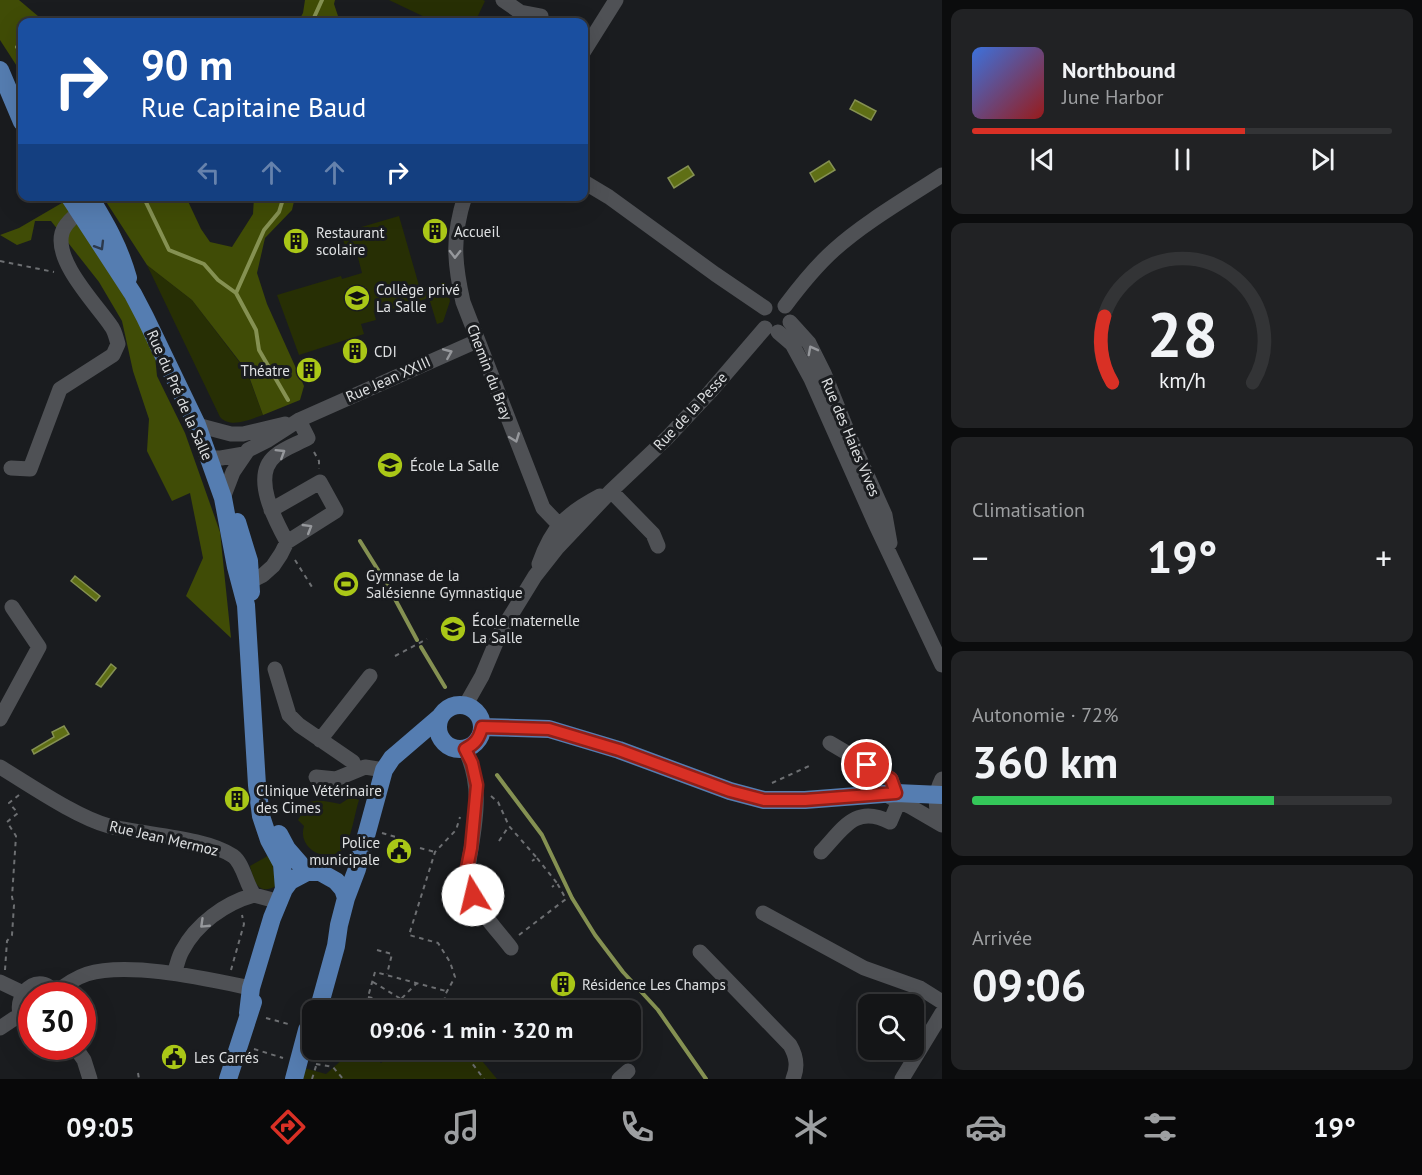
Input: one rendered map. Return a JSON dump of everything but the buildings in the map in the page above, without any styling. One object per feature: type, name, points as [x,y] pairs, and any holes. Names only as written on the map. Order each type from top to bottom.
[{"type":"main road","points":[[0,69],[18,92]]},
{"type":"main road","points":[[0,69],[18,112]]},
{"type":"main road","name":"Rue du Pré de la Salle","points":[[82,202],[132,294],[197,425],[223,498],[246,605],[261,816],[269,840],[282,864],[282,896]]},
{"type":"main road","name":"Rue du Pré de la Salle","points":[[223,498],[244,539],[251,581],[251,592],[246,605]]},
{"type":"main road","name":"Rue du Pré de la Salle","points":[[253,695],[263,729],[270,814],[287,849],[307,872]]},
{"type":"main road","points":[[321,1000],[346,898],[357,869],[388,764],[448,709],[456,706],[465,706],[473,710],[480,718],[482,727],[480,737],[465,749],[454,749],[445,744],[439,735],[438,725],[441,716]]},
{"type":"main road","points":[[482,727],[549,729],[619,750],[730,791],[764,800],[892,796],[921,788],[940,788]]},
{"type":"main road","points":[[388,764],[418,748],[445,744]]},
{"type":"main road","points":[[329,875],[347,862],[364,844]]},
{"type":"main road","points":[[248,1013],[251,988],[272,918],[290,881],[307,872],[320,872],[329,875],[340,885],[346,898]]},
{"type":"main road","points":[[228,1079],[280,919],[282,896]]},
{"type":"street","points":[[503,0],[520,12],[541,16]]},
{"type":"street","points":[[588,45],[616,0]]},
{"type":"street","points":[[784,306],[807,277],[835,249],[942,175]]},
{"type":"street","points":[[588,184],[609,196],[765,308]]},
{"type":"street","name":"Chemin du Bray","points":[[464,201],[456,230],[455,266],[463,302],[543,508],[564,529]]},
{"type":"street","points":[[11,468],[30,469],[60,389],[113,355],[118,344],[113,328],[96,309],[72,274],[62,246],[62,232],[82,202]]},
{"type":"street","points":[[775,303],[784,306],[789,311],[778,327],[761,320],[765,308],[775,303]]},
{"type":"street","name":"Rue de la Pesse","points":[[465,706],[482,676],[500,633],[535,576],[549,538],[564,529],[577,508],[611,491],[778,327]]},
{"type":"street","name":"Rue des Haies Vives","points":[[778,327],[809,343],[817,359],[885,515],[893,561],[942,664]]},
{"type":"street","name":"Rue Jean XXIII","points":[[210,458],[244,454],[299,420],[477,341]]},
{"type":"street","points":[[286,543],[271,510],[264,476],[266,466],[275,456],[308,438],[299,420]]},
{"type":"street","name":"Rue Jean XXIII","points":[[197,425],[231,434],[243,434],[299,420]]},
{"type":"street","points":[[210,458],[231,434]]},
{"type":"street","name":"Rue Jean XXIII","points":[[223,498],[233,472],[244,454]]},
{"type":"street","points":[[251,581],[263,575],[273,566],[286,543],[336,511],[320,482],[271,510]]},
{"type":"street","points":[[611,491],[653,534],[658,546]]},
{"type":"street","points":[[0,719],[39,647],[12,607]]},
{"type":"street","points":[[275,669],[289,715],[299,725],[353,762],[355,771]]},
{"type":"street","points":[[320,740],[370,676]]},
{"type":"street","points":[[821,852],[857,817],[864,815],[880,817],[890,822],[891,779],[830,743]]},
{"type":"street","points":[[465,749],[472,763],[477,785],[467,868],[468,880],[482,912],[510,946]]},
{"type":"street","points":[[315,777],[336,779],[355,771],[388,764]]},
{"type":"street","name":"Rue Jean Mermoz","points":[[0,767],[91,820],[109,826],[210,846],[226,852],[236,858],[244,873],[246,884],[254,896]]},
{"type":"street","points":[[940,788],[937,813],[942,823]]},
{"type":"street","points":[[892,796],[942,823]]},
{"type":"street","points":[[174,973],[182,951],[204,924],[225,906],[254,896],[282,896]]},
{"type":"street","points":[[763,913],[864,968],[920,988],[942,1002]]},
{"type":"street","points":[[312,1000],[329,944],[339,925]]},
{"type":"street","points":[[700,952],[790,1045],[794,1052],[796,1066],[793,1079]]},
{"type":"street","points":[[72,982],[77,978],[100,971],[126,970],[174,973],[251,988]]},
{"type":"street","points":[[3,975],[18,989]]},
{"type":"street","points":[[0,1028],[18,1016],[16,1004],[18,999]]},
{"type":"street","points":[[902,1079],[942,1013]]},
{"type":"street","points":[[84,1060],[90,1079]]},
{"type":"path","points":[[0,261],[72,274]]},
{"type":"path","points":[[314,452],[319,461]]},
{"type":"path","points":[[286,543],[312,587]]},
{"type":"path","points":[[395,656],[427,639]]},
{"type":"path","points":[[764,800],[765,786],[808,766]]},
{"type":"path","points":[[3,975],[8,941],[12,935],[16,836],[7,822],[18,813],[9,803],[19,795]]},
{"type":"path","points":[[488,795],[493,796],[498,802],[509,826],[557,883],[566,899],[510,946]]},
{"type":"path","points":[[443,1000],[455,978],[448,957],[438,943],[409,935],[435,852],[456,830],[463,808]]},
{"type":"path","points":[[499,841],[509,826]]},
{"type":"path","points":[[384,834],[399,838]]},
{"type":"path","points":[[420,848],[435,852]]},
{"type":"path","points":[[532,861],[537,858]]},
{"type":"path","points":[[552,887],[557,883]]},
{"type":"path","points":[[377,950],[392,954],[387,975]]},
{"type":"path","points":[[367,1000],[375,972],[447,991]]},
{"type":"path","points":[[372,982],[401,999],[418,982]]},
{"type":"path","points":[[368,997],[380,1000]]},
{"type":"path","points":[[248,1013],[287,1024],[302,1025]]},
{"type":"path","points":[[286,1029],[287,1024]]},
{"type":"path","points":[[238,1044],[279,1055],[303,1068],[312,1079]]},
{"type":"path","points":[[470,1060],[484,1079]]},
{"type":"path","points":[[303,1068],[333,1067],[343,1079]]},
{"type":"path","points":[[138,1073],[139,1079]]},
{"type":"shaded area","points":[[0,0],[19,0],[40,18],[18,18],[18,68],[0,40]]},
{"type":"shaded area","points":[[305,0],[335,0],[339,18],[300,18]]},
{"type":"shaded area","points":[[389,0],[485,1],[477,18],[427,18]]},
{"type":"shaded area","points":[[855,100],[876,111],[871,120],[850,109]]},
{"type":"shaded area","points":[[829,161],[835,170],[815,182],[810,173]]},
{"type":"shaded area","points":[[688,166],[694,175],[674,188],[668,178]]},
{"type":"shaded area","points":[[68,201],[154,346],[157,376],[185,433],[220,532],[231,638],[186,596],[203,558],[190,493],[172,501],[147,451],[149,419],[133,371],[122,321],[99,282],[51,221],[35,221],[31,240],[17,245],[0,235],[19,228]]},
{"type":"shaded area","points":[[106,201],[188,201],[210,242],[232,247],[253,214],[254,201],[294,201],[292,210],[265,238],[257,273],[267,304],[304,386],[300,400],[263,415],[247,371],[192,300],[147,265]]},
{"type":"shaded area","points":[[399,216],[420,289],[445,282],[450,301],[443,322],[437,324],[429,298],[375,314],[373,309],[376,320],[361,324],[364,334],[299,355],[277,295],[341,276],[342,279],[362,273],[355,246],[346,249],[341,233]]},
{"type":"shaded area","points":[[147,265],[192,300],[247,372],[263,415],[235,423],[224,421],[220,417]]},
{"type":"shaded area","points":[[75,576],[100,596],[96,601],[71,581]]},
{"type":"shaded area","points":[[111,664],[116,668],[101,687],[96,684]]},
{"type":"shaded area","points":[[64,726],[69,734],[34,754],[32,750],[54,737],[52,732]]},
{"type":"shaded area","points":[[351,797],[359,800],[346,845],[336,854],[321,855],[314,852],[305,841],[304,826],[298,820],[301,815],[297,809],[313,801],[340,804]]},
{"type":"shaded area","points":[[271,854],[276,886],[265,889],[255,882],[250,866]]},
{"type":"shaded area","points":[[342,1060],[378,1060],[381,1063],[384,1060],[481,1060],[497,1079],[301,1079],[304,1068],[326,1074]]},
{"type":"waterway","points":[[314,18],[322,0]]},
{"type":"waterway","points":[[145,201],[169,250],[204,264],[218,280],[236,293],[256,330],[259,350],[288,400]]},
{"type":"waterway","points":[[236,293],[264,230],[279,212],[282,201]]},
{"type":"waterway","points":[[360,541],[388,586],[417,640]]},
{"type":"waterway","points":[[421,647],[445,687]]},
{"type":"waterway","points":[[497,775],[542,835],[572,898],[595,935],[623,972],[658,1010],[706,1079]]},
{"type":"place","name":"Accueil","points":[[435,231]]},
{"type":"place","name":"Restaurant scolaire","points":[[296,241]]},
{"type":"place","name":"Collège privé La Salle","points":[[357,298]]},
{"type":"place","name":"CDI","points":[[355,351]]},
{"type":"place","name":"Théatre","points":[[309,370]]},
{"type":"place","name":"École La Salle","points":[[390,465]]},
{"type":"place","name":"Gymnase de la Salésienne Gymnastique","points":[[346,584]]},
{"type":"place","name":"École maternelle La Salle","points":[[453,629]]},
{"type":"place","name":"Clinique Vétérinaire des Cimes","points":[[237,799]]},
{"type":"place","name":"Police municipale","points":[[399,851]]},
{"type":"place","name":"Résidence Les Champs","points":[[563,984]]},
{"type":"place","name":"Les Carrés","points":[[174,1057]]},
{"type":"route","points":[[473,895],[467,868],[477,785],[472,763],[465,749],[480,737],[482,727],[549,729],[619,750],[730,791],[764,800],[805,800],[896,793],[891,779],[867,765]]}]
